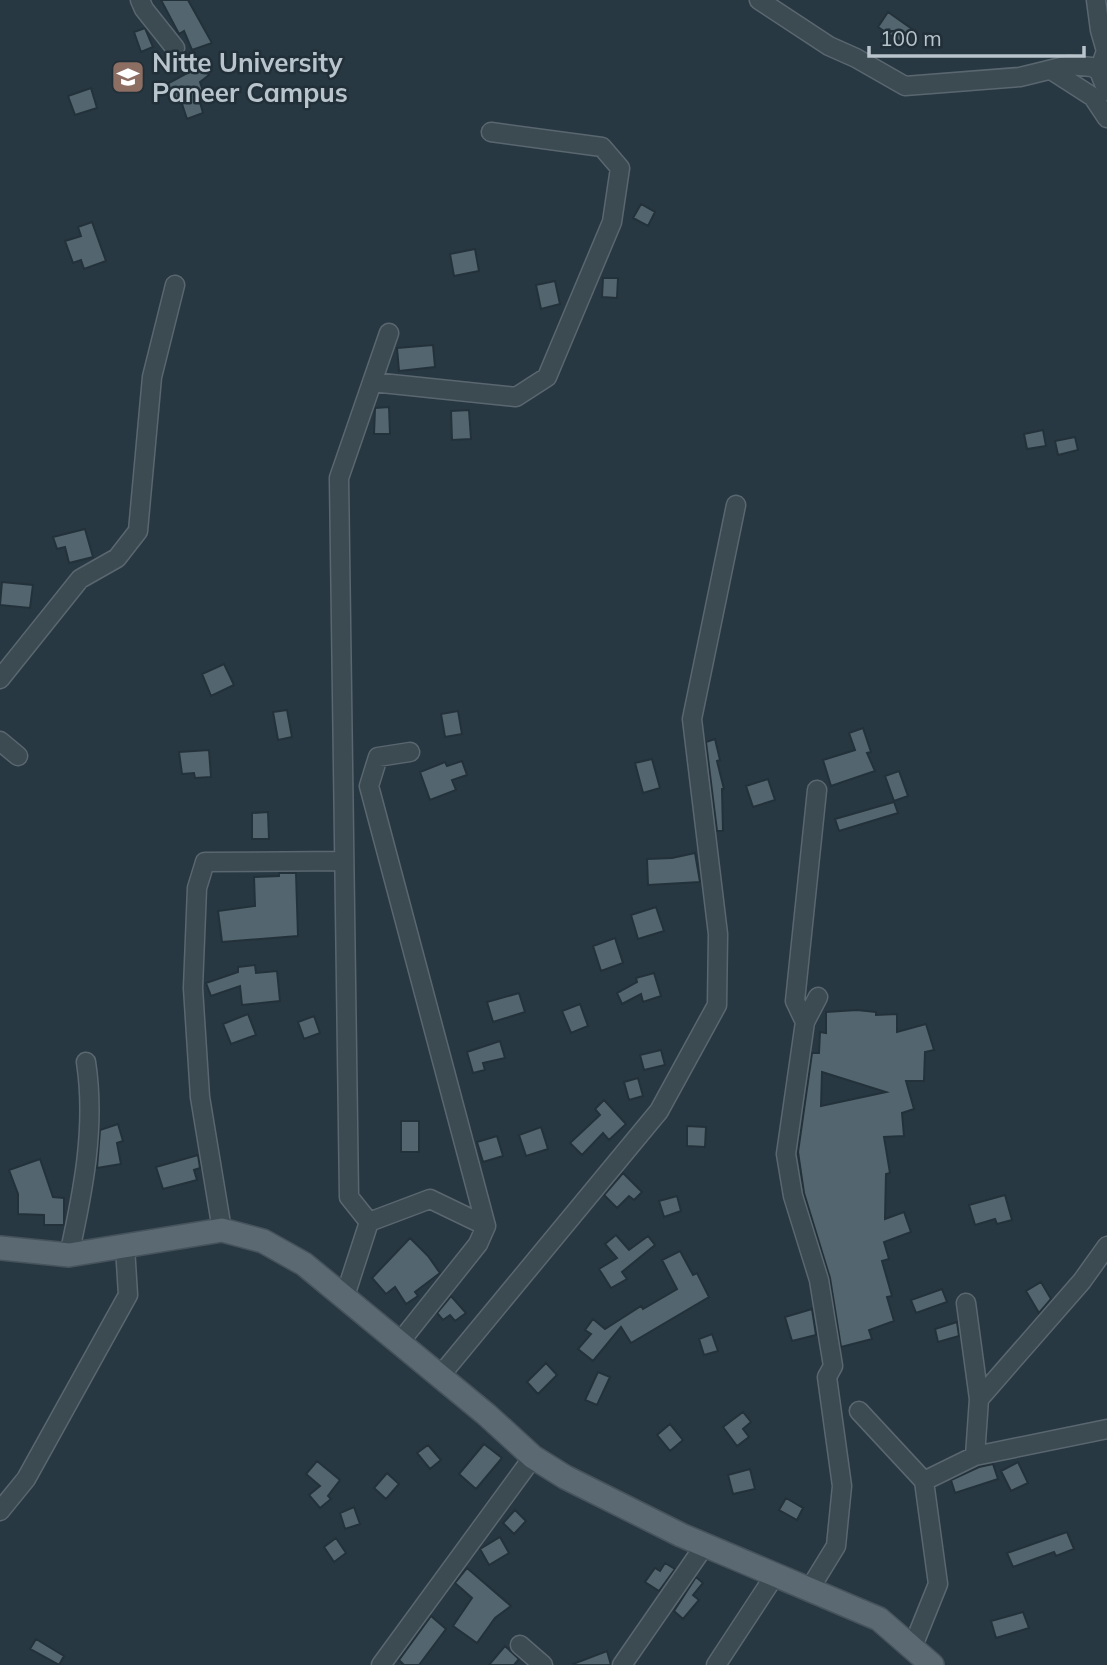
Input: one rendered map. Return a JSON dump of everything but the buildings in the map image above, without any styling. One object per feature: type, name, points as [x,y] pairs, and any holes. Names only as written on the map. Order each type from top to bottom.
[{"type":"main road","points":[[0,1248],[69,1255],[222,1230],[263,1241],[304,1264],[345,1296],[533,1457],[565,1477],[705,1545],[879,1619],[932,1665]]},
{"type":"street","points":[[140,0],[175,48]]},
{"type":"street","points":[[759,0],[829,46],[905,86],[1020,77],[1069,65],[1092,67],[1099,71],[1107,91]]},
{"type":"street","points":[[1096,0],[1100,30],[1107,51],[1099,71]]},
{"type":"street","points":[[1051,69],[1093,97],[1107,118]]},
{"type":"street","points":[[372,382],[516,397],[547,377],[612,222],[620,169],[602,147],[491,132]]},
{"type":"street","points":[[0,679],[80,579],[117,558],[138,531],[152,377],[175,285]]},
{"type":"street","points":[[369,1222],[349,1197],[339,478],[389,333]]},
{"type":"street","points":[[440,1376],[659,1111],[717,1004],[718,934],[692,719],[736,505]]},
{"type":"street","points":[[0,741],[18,756]]},
{"type":"street","points":[[400,1342],[478,1244],[486,1226],[369,786],[378,757],[410,752]]},
{"type":"street","points":[[804,1022],[795,1001],[817,790]]},
{"type":"street","points":[[222,1230],[200,1097],[193,988],[197,888],[205,862],[344,861]]},
{"type":"street","points":[[809,1590],[836,1546],[842,1486],[827,1377],[833,1366],[821,1292],[793,1196],[786,1154],[804,1022],[818,997]]},
{"type":"street","points":[[69,1255],[84,1189],[91,1094],[86,1062]]},
{"type":"street","points":[[369,1222],[430,1199],[486,1226]]},
{"type":"street","points":[[345,1296],[369,1222]]},
{"type":"street","points":[[979,1399],[1082,1281],[1107,1246]]},
{"type":"street","points":[[0,1511],[26,1479],[128,1295],[125,1247]]},
{"type":"street","points":[[966,1303],[979,1399],[975,1456]]},
{"type":"street","points":[[859,1411],[923,1480],[938,1584],[913,1646]]},
{"type":"street","points":[[923,1480],[975,1456],[1107,1429]]},
{"type":"street","points":[[381,1665],[533,1457]]},
{"type":"street","points":[[622,1665],[705,1545]]},
{"type":"street","points":[[716,1665],[775,1575]]},
{"type":"street","points":[[520,1645],[543,1665]]},
{"type":"place","name":"Nitte University Paneer Campus","points":[[128,77]]}]
